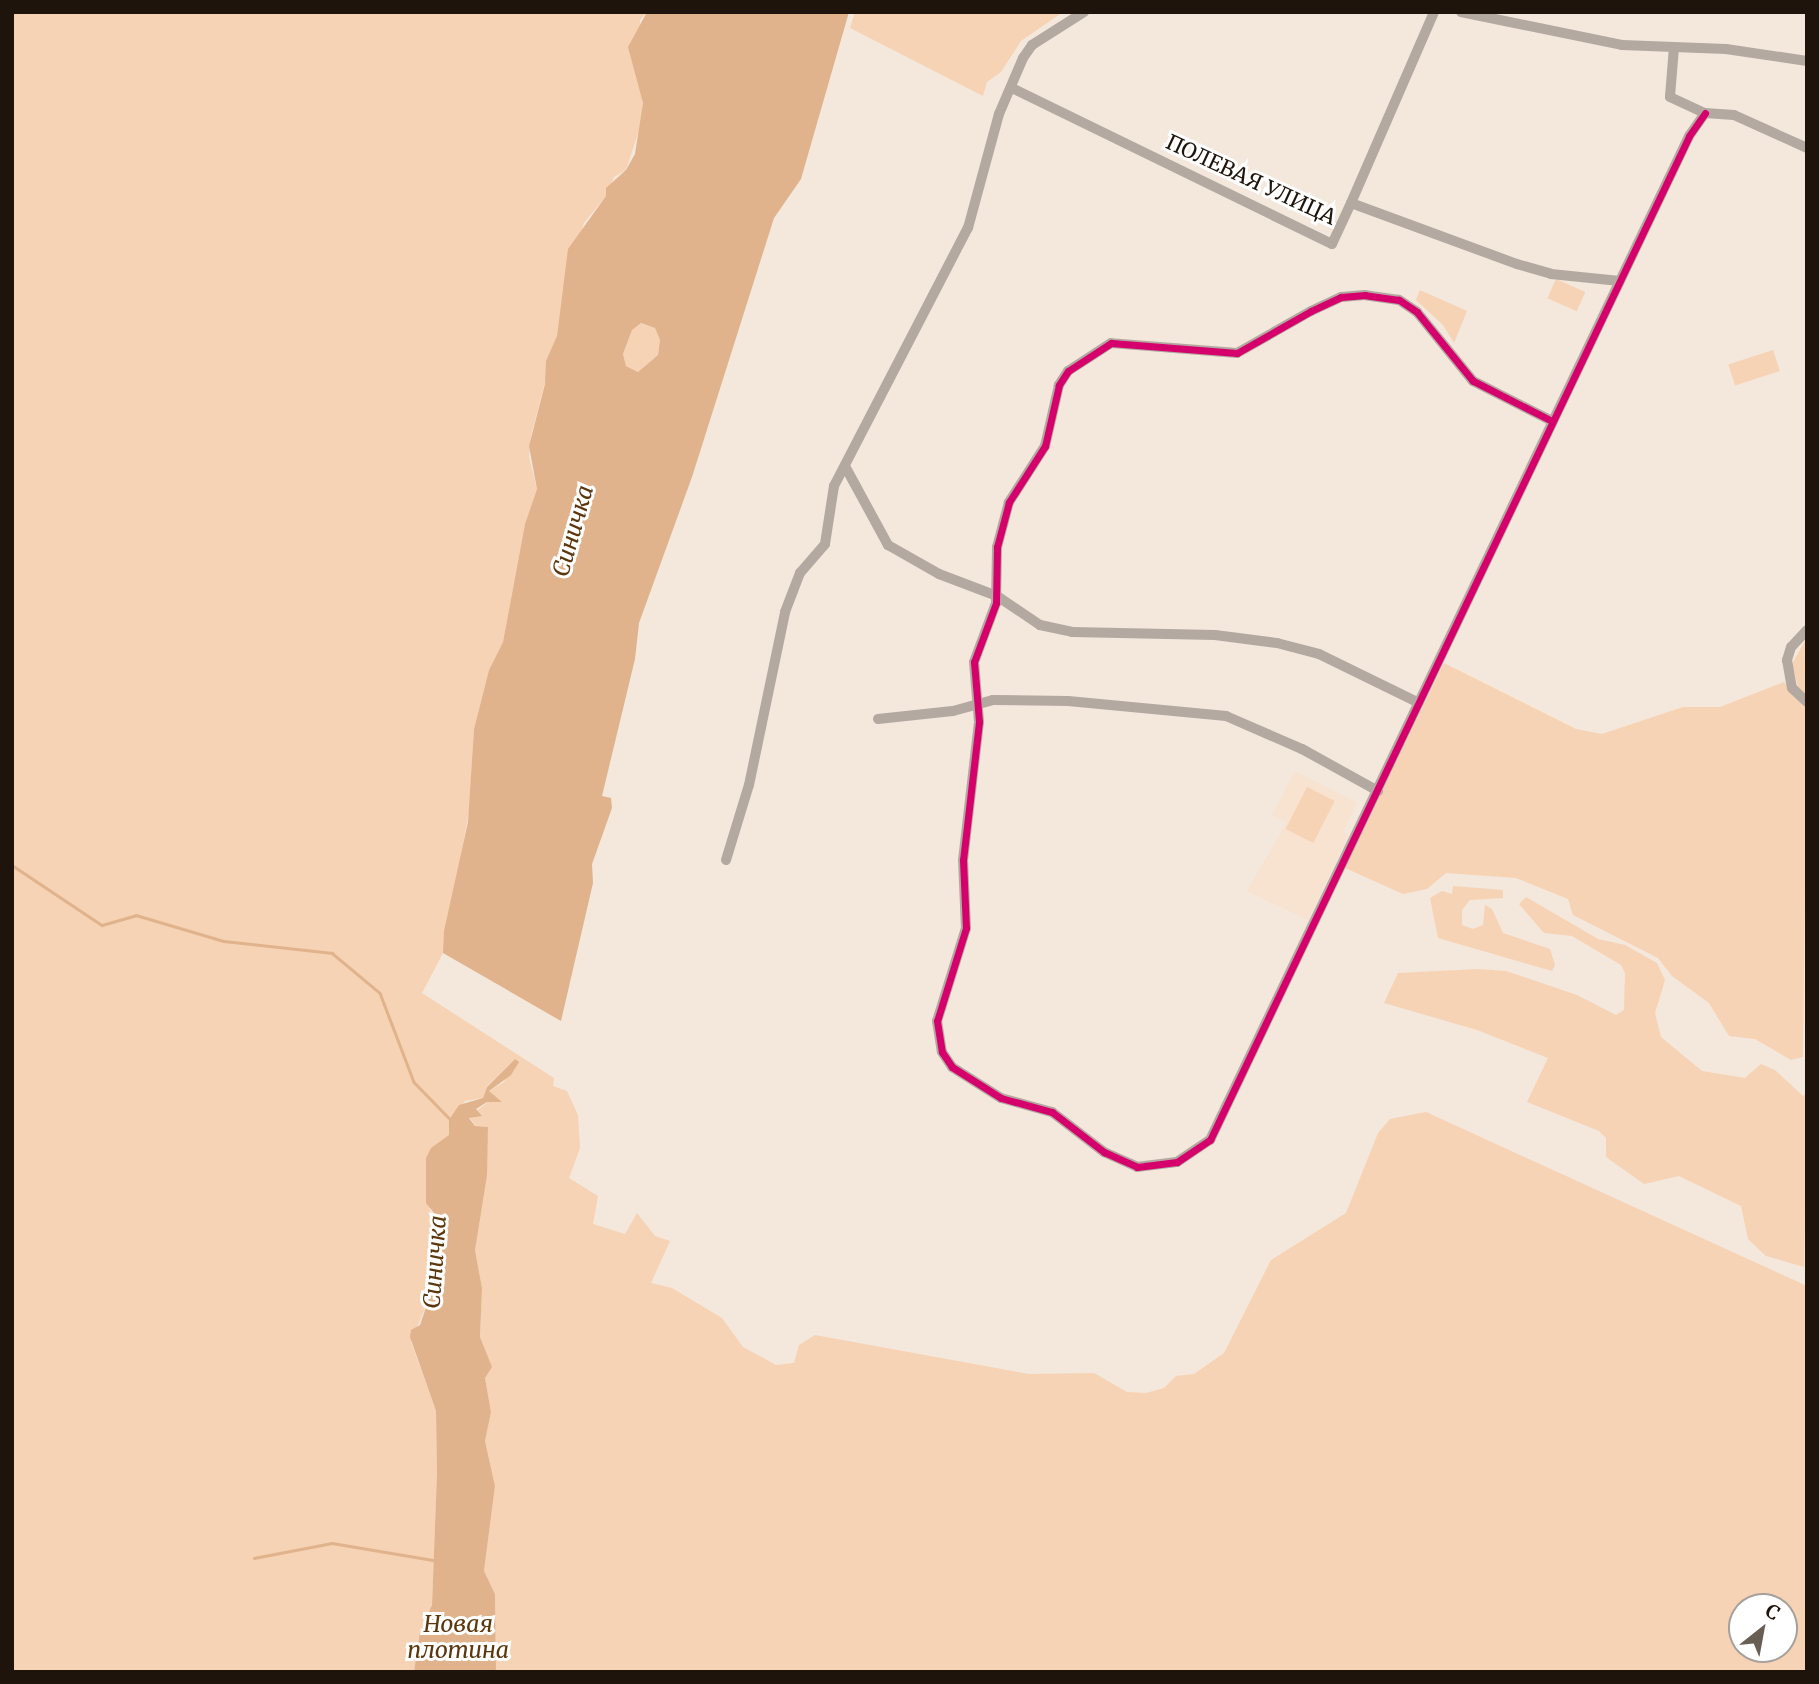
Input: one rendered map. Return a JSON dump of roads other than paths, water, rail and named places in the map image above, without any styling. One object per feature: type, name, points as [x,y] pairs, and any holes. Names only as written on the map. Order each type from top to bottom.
[{"type":"street","points":[[726,860],[749,785],[785,612],[800,573],[825,544],[834,486],[846,468],[968,228],[999,114],[1032,45],[1084,12]]},
{"type":"street","points":[[1351,203],[1434,12]]},
{"type":"street","points":[[1461,12],[1622,45],[1674,47],[1807,61]]},
{"type":"street","points":[[1674,47],[1670,97],[1705,113],[1724,112],[1807,148]]},
{"type":"street","name":"ПОЛЕВАЯ УЛИЦА","points":[[1012,88],[1332,244],[1351,203],[1550,274],[1620,281]]},
{"type":"street","points":[[1552,421],[1473,382],[1418,312],[1388,298],[1341,297],[1237,353],[1111,343],[1076,363],[1059,385],[1045,446],[1009,502],[997,547],[997,596],[974,662],[979,722],[963,860],[966,928],[939,1011],[942,1052],[952,1067],[993,1094],[1052,1112],[1104,1152],[1137,1167],[1177,1162],[1205,1146],[1215,1132],[1689,136],[1705,113]]},
{"type":"street","points":[[846,468],[888,545],[939,573],[997,596],[1030,620],[1072,632],[1215,635],[1307,651],[1419,703]]},
{"type":"street","points":[[1807,630],[1791,647],[1787,660],[1792,688],[1807,702]]},
{"type":"street","points":[[877,719],[977,706],[993,700],[1068,701],[1235,717],[1378,791]]},
{"type":"water","name":"Синичка","points":[[647,12],[849,12],[801,179],[774,218],[692,477],[639,623],[635,659],[602,796],[611,798],[612,808],[592,864],[593,883],[561,1021],[443,953],[444,931],[468,822],[474,729],[489,670],[503,642],[525,524],[537,489],[529,446],[545,384],[546,361],[557,336],[568,249],[606,196],[606,188],[626,170],[635,154],[643,103],[628,47]],"holes":[[[641,323],[655,328],[660,340],[658,355],[638,372],[626,366],[623,354],[632,330]]]},
{"type":"water","name":"Новая плотина","points":[[515,1059],[519,1062],[511,1075],[489,1091],[502,1102],[487,1102],[476,1109],[482,1116],[469,1118],[475,1126],[488,1127],[487,1175],[475,1250],[482,1288],[480,1337],[492,1367],[485,1378],[491,1412],[485,1441],[495,1486],[484,1571],[495,1594],[496,1672],[414,1672],[420,1632],[432,1605],[437,1473],[436,1411],[410,1337],[411,1330],[420,1325],[434,1284],[428,1245],[432,1238],[443,1235],[446,1228],[426,1203],[426,1158],[431,1148],[449,1135],[449,1120],[459,1105],[483,1098],[487,1087]]},
{"type":"waterway","points":[[12,865],[102,925],[136,915],[224,941],[332,953],[380,993],[414,1082],[450,1119]]},
{"type":"waterway","points":[[254,1558],[332,1543],[433,1560]]}]
